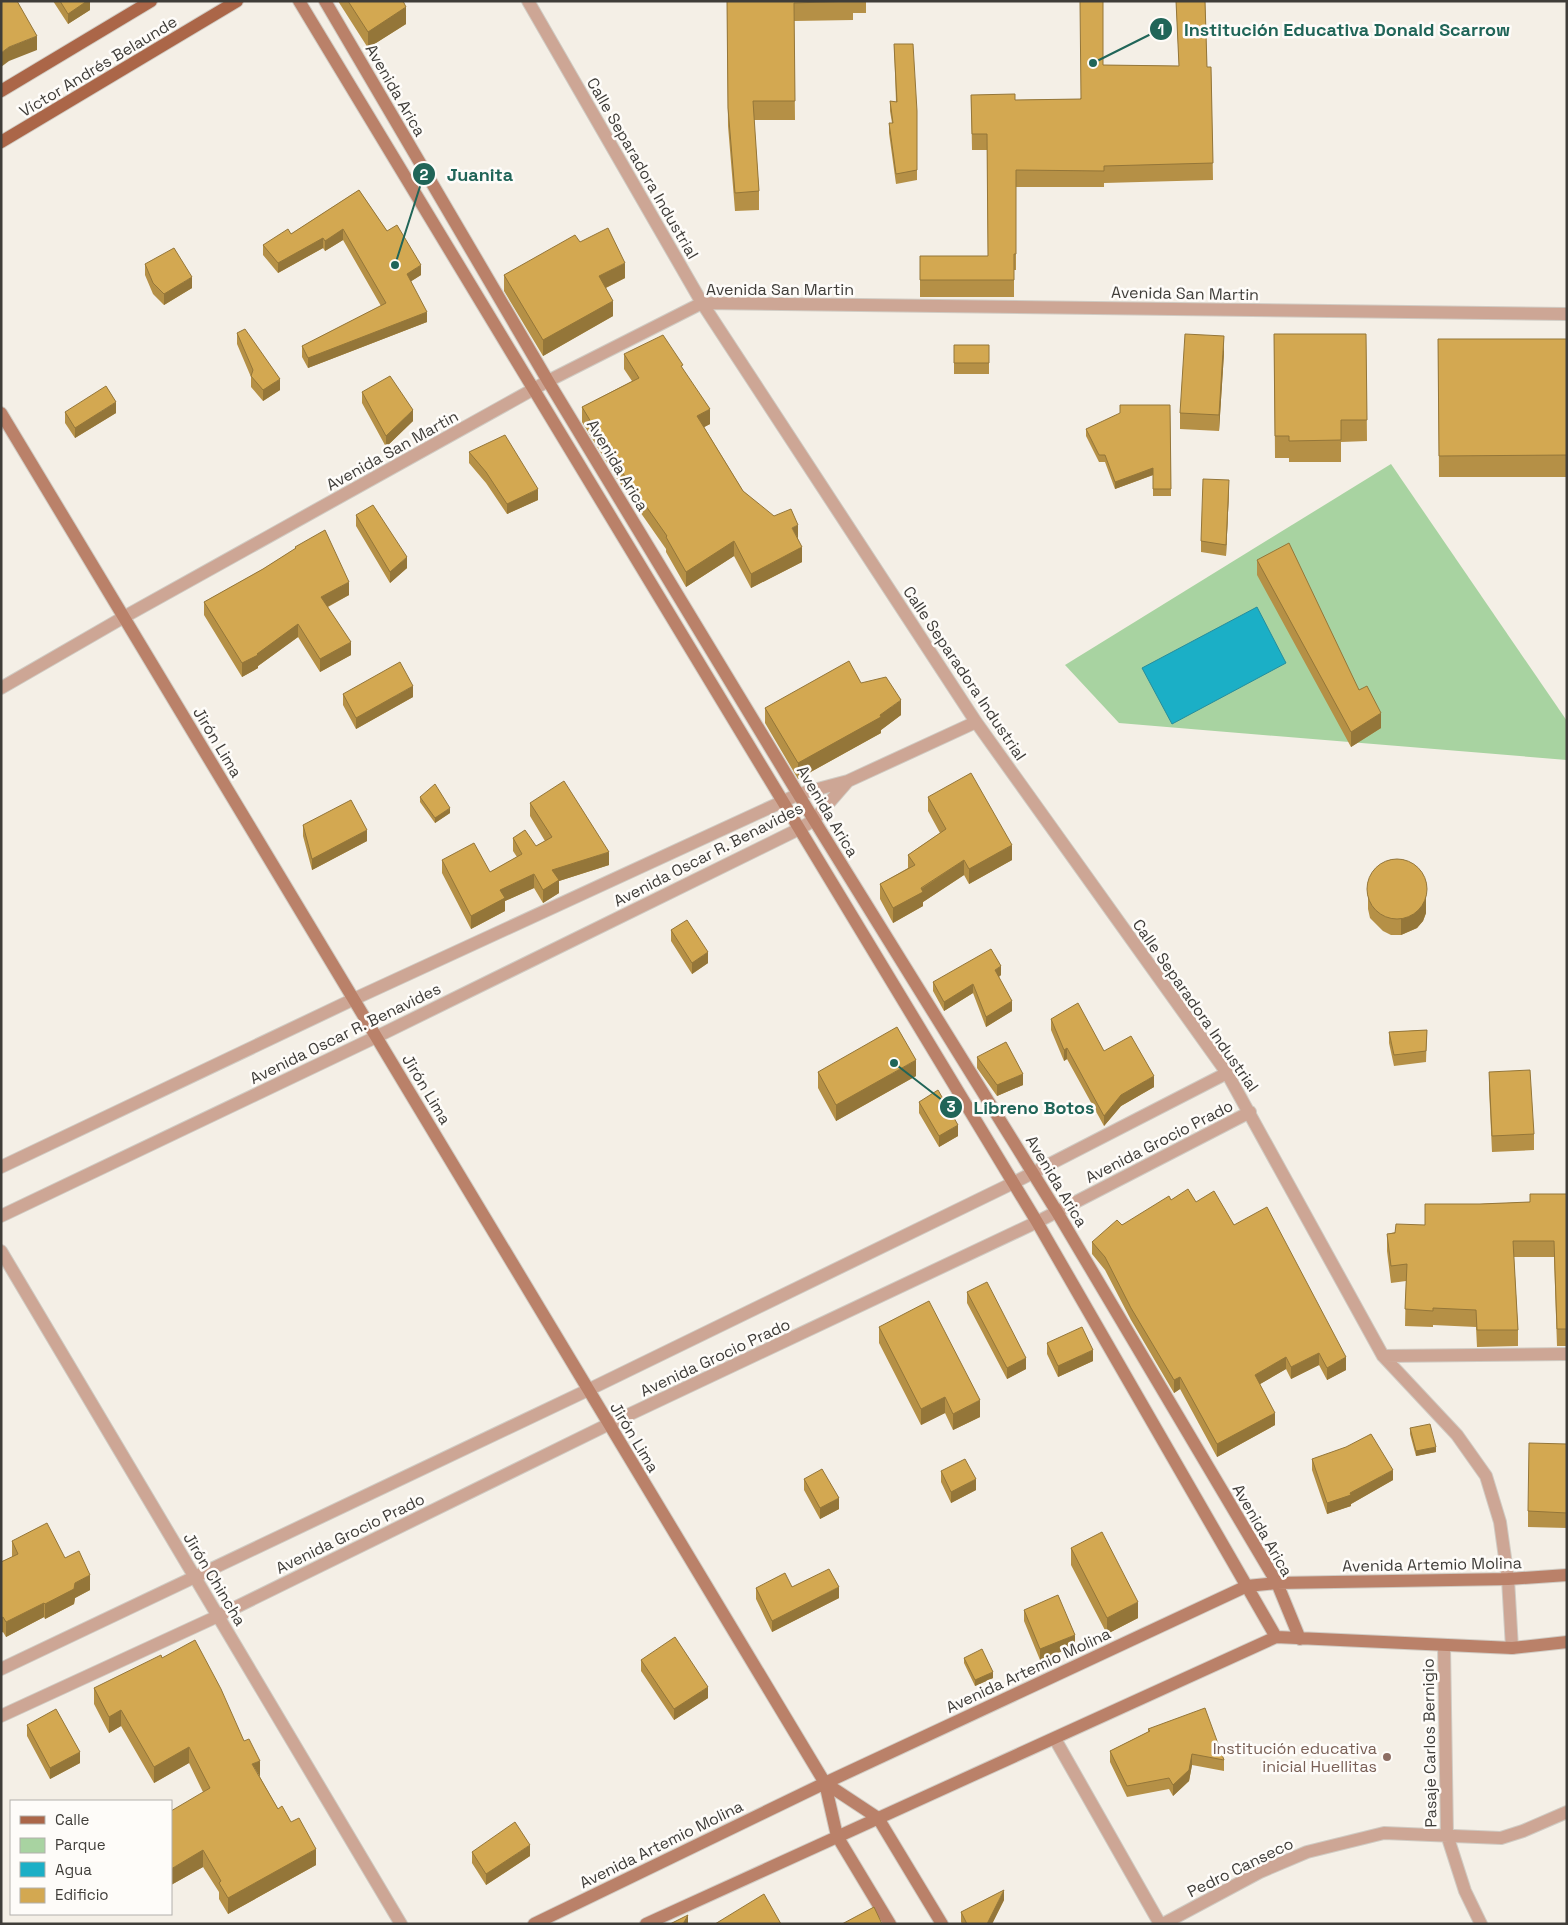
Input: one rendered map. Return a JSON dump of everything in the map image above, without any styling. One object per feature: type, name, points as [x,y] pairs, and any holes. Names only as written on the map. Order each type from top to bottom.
[{"type":"main road","name":"Víctor Andrés Belaunde","points":[[1,92],[151,1]]},
{"type":"main road","name":"Víctor Andrés Belaunde","points":[[1,142],[237,1]]},
{"type":"street","name":"Avenida Arica","points":[[299,1],[1037,1222],[1276,1638]]},
{"type":"street","name":"Avenida Arica","points":[[325,1],[548,381],[814,820],[1058,1212],[1276,1583],[1300,1639]]},
{"type":"street","name":"Calle Separadora Industrial","points":[[528,1],[702,303],[976,722],[1227,1072],[1383,1356],[1457,1435],[1486,1476],[1500,1522],[1508,1579],[1512,1648]]},
{"type":"street","name":"Avenida San Martin","points":[[1,688],[124,617],[548,381],[702,303],[1567,314]]},
{"type":"street","name":"Jirón Lima","points":[[1,413],[825,1783]]},
{"type":"street","points":[[848,781],[976,722]]},
{"type":"street","name":"Avenida Oscar R. Benavides","points":[[1,1167],[354,999],[799,794],[848,781]]},
{"type":"street","name":"Avenida Oscar R. Benavides","points":[[1,1216],[376,1037],[799,829],[814,820],[848,781]]},
{"type":"street","name":"Avenida Grocio Prado","points":[[1,1669],[588,1390],[1013,1183],[1227,1072]]},
{"type":"street","name":"Avenida Grocio Prado","points":[[1,1716],[218,1616],[609,1424],[1058,1212],[1250,1112]]},
{"type":"street","name":"Jirón Chincha","points":[[1,1251],[401,1924]]},
{"type":"street","points":[[1383,1356],[1567,1354]]},
{"type":"street","name":"Avenida Artemio Molina","points":[[534,1924],[825,1783],[1247,1586],[1276,1583],[1508,1579],[1567,1575]]},
{"type":"street","points":[[646,1924],[1276,1638],[1512,1648],[1567,1642]]},
{"type":"street","name":"Pasaje Carlos Bernigio","points":[[1444,1646],[1447,1835],[1465,1891],[1480,1924]]},
{"type":"street","points":[[1055,1739],[1162,1924]]},
{"type":"street","points":[[825,1783],[878,1818],[942,1924]]},
{"type":"street","points":[[825,1783],[837,1836],[890,1924]]},
{"type":"street","name":"Pedro Canseco","points":[[1162,1924],[1260,1872],[1307,1852],[1384,1833],[1501,1838],[1523,1831],[1567,1812]]},
{"type":"green space","points":[[1391,464],[1567,721],[1567,760],[1119,723],[1065,665]]},
{"type":"water","points":[[1257,607],[1286,663],[1172,724],[1142,668]]},
{"type":"building","points":[[1,1],[17,1],[37,36],[9,47],[1,53]]},
{"type":"building","points":[[60,1],[87,1],[68,14]]},
{"type":"building","points":[[348,1],[403,1],[406,7],[368,32]]},
{"type":"building","points":[[727,1],[853,1],[794,3],[795,101],[753,101],[759,191],[735,193],[728,108]]},
{"type":"building","points":[[1080,1],[1103,1],[1103,65],[1179,66],[1176,1],[1205,1],[1207,67],[1211,67],[1213,163],[1104,166],[1104,171],[1016,170],[1016,254],[1014,254],[1014,280],[920,280],[920,256],[988,256],[987,134],[972,134],[971,95],[1015,94],[1015,100],[1081,99]]},
{"type":"building","points":[[894,44],[913,44],[917,111],[917,170],[896,174],[889,123],[893,123],[890,101],[897,102]]},
{"type":"building","points":[[359,190],[387,231],[397,225],[421,265],[407,274],[427,312],[308,358],[302,346],[386,303],[343,229],[325,241],[323,238],[278,263],[263,245],[288,229],[291,234]]},
{"type":"building","points":[[608,228],[625,263],[599,276],[613,301],[543,340],[504,275],[575,235],[580,242]]},
{"type":"building","points":[[174,248],[192,277],[164,294],[153,283],[145,264]]},
{"type":"building","points":[[245,329],[280,379],[263,390],[251,376],[253,370],[237,333]]},
{"type":"building","points":[[1185,334],[1224,336],[1219,415],[1180,413]]},
{"type":"building","points":[[1274,334],[1366,334],[1367,420],[1341,420],[1341,440],[1289,441],[1289,436],[1275,436]]},
{"type":"building","points":[[663,335],[710,409],[697,416],[743,491],[774,516],[791,509],[798,525],[792,528],[802,547],[751,574],[734,541],[686,572],[667,536],[615,462],[582,407],[639,378],[624,354]]},
{"type":"building","points":[[1438,339],[1567,339],[1567,455],[1439,456]]},
{"type":"building","points":[[954,345],[989,345],[989,363],[954,363]]},
{"type":"building","points":[[390,376],[413,410],[386,436],[362,392]]},
{"type":"building","points":[[106,386],[116,402],[75,428],[65,412]]},
{"type":"building","points":[[1120,405],[1170,405],[1171,489],[1153,489],[1153,468],[1115,482],[1105,455],[1099,455],[1086,429],[1120,413]]},
{"type":"building","points":[[505,435],[538,489],[507,504],[486,472],[469,452]]},
{"type":"building","points":[[1203,479],[1229,480],[1226,545],[1201,541]]},
{"type":"building","points":[[373,505],[407,557],[390,572],[356,515]]},
{"type":"building","points":[[325,530],[349,582],[321,597],[351,642],[320,659],[298,624],[258,655],[242,663],[204,602],[263,569],[295,547]]},
{"type":"building","points":[[1289,543],[1359,690],[1367,686],[1381,713],[1351,732],[1257,560]]},
{"type":"building","points":[[849,661],[861,683],[886,677],[901,700],[880,715],[881,717],[798,763],[765,708]]},
{"type":"building","points":[[400,662],[413,686],[356,718],[343,694]]},
{"type":"building","points":[[971,773],[1012,845],[969,869],[964,860],[921,888],[923,892],[893,908],[880,884],[915,865],[908,855],[946,829],[928,797]]},
{"type":"building","points":[[564,781],[609,852],[552,870],[559,880],[543,890],[534,874],[500,890],[505,898],[471,916],[442,860],[474,843],[490,872],[522,854],[513,838],[525,830],[536,846],[552,837],[530,803]]},
{"type":"building","points":[[435,784],[450,808],[435,818],[420,797]]},
{"type":"building","points":[[351,800],[367,830],[312,859],[303,825]]},
{"type":"building","points":[[1397,859],[1413,864],[1418,868],[1422,873],[1427,889],[1422,905],[1418,910],[1413,914],[1397,919],[1381,914],[1376,910],[1372,905],[1367,889],[1372,873],[1376,868],[1381,864]]},
{"type":"building","points":[[687,920],[708,952],[692,963],[671,930]]},
{"type":"building","points":[[991,949],[1001,966],[995,970],[1012,1001],[986,1017],[973,984],[944,1002],[933,982]]},
{"type":"building","points":[[1078,1003],[1104,1051],[1131,1036],[1154,1076],[1121,1095],[1104,1116],[1067,1048],[1064,1050],[1051,1019]]},
{"type":"building","points":[[897,1027],[916,1060],[836,1105],[818,1072]]},
{"type":"building","points":[[1427,1030],[1426,1051],[1394,1055],[1389,1032]]},
{"type":"building","points":[[1006,1042],[1023,1074],[997,1085],[977,1057]]},
{"type":"building","points":[[1530,1070],[1534,1134],[1492,1136],[1489,1072]]},
{"type":"building","points":[[938,1090],[958,1125],[939,1136],[919,1102]]},
{"type":"building","points":[[1188,1189],[1196,1202],[1214,1191],[1234,1225],[1267,1207],[1346,1357],[1327,1368],[1319,1353],[1291,1367],[1286,1357],[1255,1375],[1275,1413],[1217,1444],[1180,1377],[1174,1380],[1131,1308],[1105,1257],[1092,1242],[1117,1220],[1122,1225],[1169,1196],[1171,1200]]},
{"type":"building","points":[[1530,1194],[1567,1194],[1567,1329],[1557,1329],[1554,1241],[1513,1241],[1518,1330],[1477,1330],[1476,1310],[1433,1308],[1433,1311],[1405,1309],[1407,1264],[1391,1266],[1387,1234],[1395,1233],[1396,1224],[1425,1225],[1425,1204],[1530,1202]]},
{"type":"building","points":[[987,1282],[1026,1358],[1007,1368],[967,1292]]},
{"type":"building","points":[[929,1301],[980,1400],[953,1414],[945,1397],[921,1409],[879,1327]]},
{"type":"building","points":[[1082,1327],[1093,1350],[1058,1366],[1047,1343]]},
{"type":"building","points":[[1430,1424],[1436,1447],[1416,1451],[1410,1428]]},
{"type":"building","points":[[1371,1434],[1393,1470],[1350,1493],[1351,1495],[1327,1503],[1312,1459],[1346,1447]]},
{"type":"building","points":[[1529,1443],[1567,1444],[1567,1513],[1528,1511]]},
{"type":"building","points":[[965,1459],[976,1479],[951,1492],[941,1471]]},
{"type":"building","points":[[822,1469],[839,1498],[820,1508],[804,1479]]},
{"type":"building","points":[[47,1523],[65,1558],[79,1551],[90,1575],[75,1583],[74,1589],[6,1622],[3,1617],[1,1618],[1,1562],[18,1554],[12,1541]]},
{"type":"building","points":[[1102,1532],[1138,1602],[1107,1618],[1071,1548]]},
{"type":"building","points":[[829,1569],[839,1587],[772,1621],[756,1588],[785,1573],[792,1587]]},
{"type":"building","points":[[1058,1595],[1075,1635],[1040,1649],[1024,1610]]},
{"type":"building","points":[[675,1637],[708,1687],[674,1709],[641,1660]]},
{"type":"building","points":[[195,1640],[221,1689],[244,1741],[249,1739],[260,1761],[252,1764],[278,1809],[282,1806],[291,1822],[299,1818],[316,1849],[228,1898],[219,1883],[221,1881],[203,1850],[172,1868],[172,1810],[210,1788],[189,1747],[154,1767],[121,1710],[109,1717],[94,1688],[161,1655],[162,1658]]},
{"type":"building","points":[[982,1649],[993,1672],[975,1680],[964,1658]]},
{"type":"building","points":[[1205,1708],[1224,1760],[1192,1754],[1189,1770],[1173,1785],[1169,1778],[1127,1786],[1110,1751],[1150,1731],[1148,1729]]},
{"type":"building","points":[[56,1709],[80,1752],[50,1768],[27,1725]]},
{"type":"building","points":[[515,1822],[530,1845],[486,1874],[472,1852]]},
{"type":"building","points":[[1004,1890],[987,1924],[967,1924],[961,1912]]},
{"type":"building","points":[[764,1894],[781,1924],[715,1924]]},
{"type":"building","points":[[874,1907],[882,1924],[842,1924]]},
{"type":"building","points":[[688,1915],[683,1924],[670,1924]]},
{"type":"place","name":"Institución Educativa Donald Scarrow","points":[[1093,63]]},
{"type":"place","name":"Juanita","points":[[395,265]]},
{"type":"place","name":"Libreno Botos","points":[[894,1063]]},
{"type":"place","name":"Institución educativa inicial Huellitas","points":[[1387,1757]]}]
